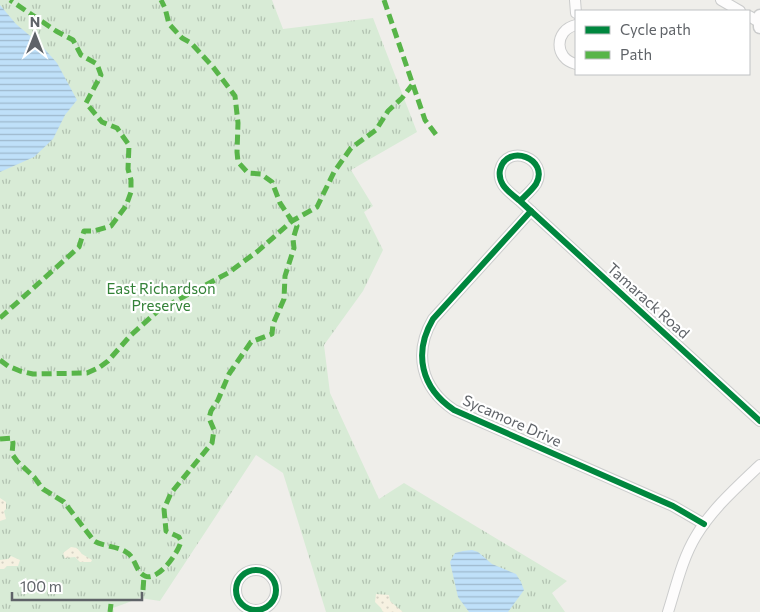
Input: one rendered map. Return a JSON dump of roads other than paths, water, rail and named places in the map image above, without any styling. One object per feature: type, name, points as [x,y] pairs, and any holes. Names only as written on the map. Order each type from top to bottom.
[{"type":"street","points":[[721,0],[738,10]]},
{"type":"street","points":[[575,24],[566,29],[562,34],[559,46],[564,58],[568,62],[575,64]]},
{"type":"street","name":"Tamarack Road","points":[[520,201],[536,184],[538,172],[536,164],[530,158],[519,155],[507,159],[502,165],[500,173],[503,184],[520,201],[760,420]]},
{"type":"street","name":"Sycamore Drive","points":[[531,211],[433,319],[423,343],[422,360],[430,385],[440,399],[454,410],[674,506],[704,524]]},
{"type":"street","points":[[668,612],[689,550],[704,524],[724,500],[760,464]]},
{"type":"water","points":[[0,5],[16,24],[41,45],[57,63],[77,100],[65,115],[53,139],[34,157],[0,172]]},
{"type":"water","points":[[472,550],[478,552],[492,564],[516,574],[521,582],[524,590],[508,612],[469,612],[458,597],[450,562],[455,553]]},
{"type":"park label","name":"East Richardson Preserve","points":[[161,298]]}]
